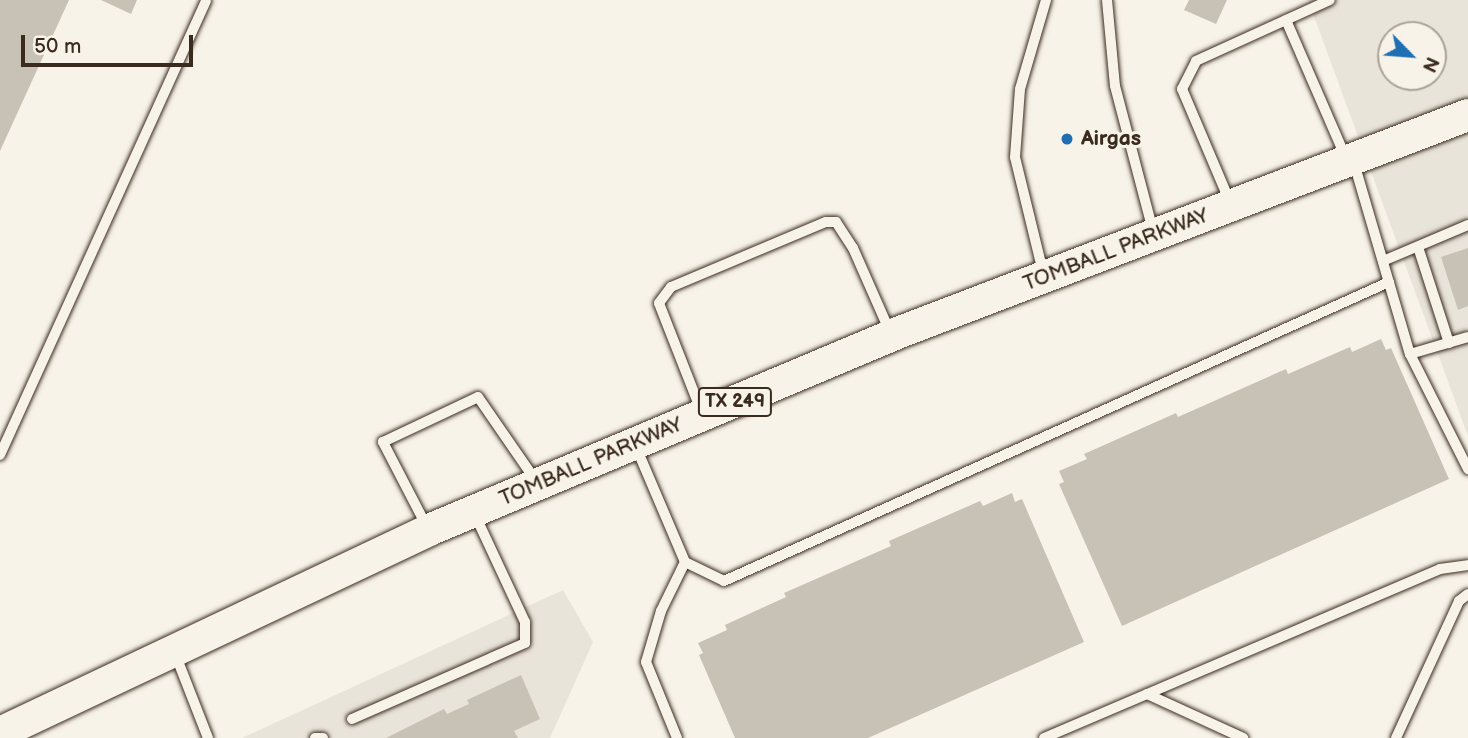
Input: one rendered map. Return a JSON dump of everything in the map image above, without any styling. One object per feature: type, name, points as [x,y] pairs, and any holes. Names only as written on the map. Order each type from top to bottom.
[{"type":"main road","name":"TOMBALL PARKWAY","points":[[0,733],[429,530],[892,336],[1468,115]]},
{"type":"lane","points":[[0,455],[206,0]]},
{"type":"lane","points":[[1044,277],[1015,157],[1020,89],[1046,0]]},
{"type":"lane","points":[[1107,0],[1115,86],[1154,235]]},
{"type":"lane","points":[[1231,205],[1182,89],[1196,61],[1330,0]]},
{"type":"lane","points":[[1286,20],[1350,160],[1410,354],[1468,469]]},
{"type":"lane","points":[[703,415],[659,303],[671,287],[836,222],[853,248],[892,336]]},
{"type":"lane","points":[[1383,261],[1468,225]]},
{"type":"lane","points":[[1418,247],[1449,343]]},
{"type":"lane","points":[[635,444],[685,562],[724,580],[1389,282]]},
{"type":"lane","points":[[1410,354],[1468,337]]},
{"type":"lane","points":[[429,530],[383,442],[478,397],[538,485]]},
{"type":"lane","points":[[352,719],[525,643],[525,622],[473,512]]},
{"type":"lane","points":[[677,738],[646,662],[662,611],[685,562]]},
{"type":"lane","points":[[1044,738],[1440,569],[1468,565]]},
{"type":"lane","points":[[1396,738],[1460,601],[1468,594]]},
{"type":"lane","points":[[175,652],[208,738]]},
{"type":"lane","points":[[1147,694],[1243,738]]},
{"type":"lane","points":[[315,738],[323,738]]},
{"type":"shaded area","points":[[1308,0],[1468,0],[1468,436]]},
{"type":"shaded area","points":[[563,590],[593,642],[550,738],[242,738]]},
{"type":"building","points":[[0,0],[69,0],[0,151]]},
{"type":"building","points":[[101,0],[137,0],[131,14]]},
{"type":"building","points":[[1189,0],[1227,0],[1216,24],[1184,10]]},
{"type":"building","points":[[1468,248],[1468,306],[1458,310],[1441,257]]},
{"type":"building","points":[[1381,339],[1386,350],[1391,348],[1449,479],[1122,626],[1059,484],[1064,482],[1059,471],[1087,459],[1084,454],[1176,413],[1178,417],[1286,369],[1288,374],[1350,347],[1352,352]]},
{"type":"building","points":[[1012,493],[1015,502],[1022,499],[1084,642],[868,738],[735,738],[699,655],[703,653],[698,643],[727,630],[725,625],[786,597],[784,593],[891,546],[889,541],[980,501],[983,506]]},
{"type":"building","points":[[521,675],[540,719],[514,731],[518,738],[386,738],[444,709],[447,714],[469,704],[467,700]]},
{"type":"place","name":"Airgas","points":[[1067,139]]}]
